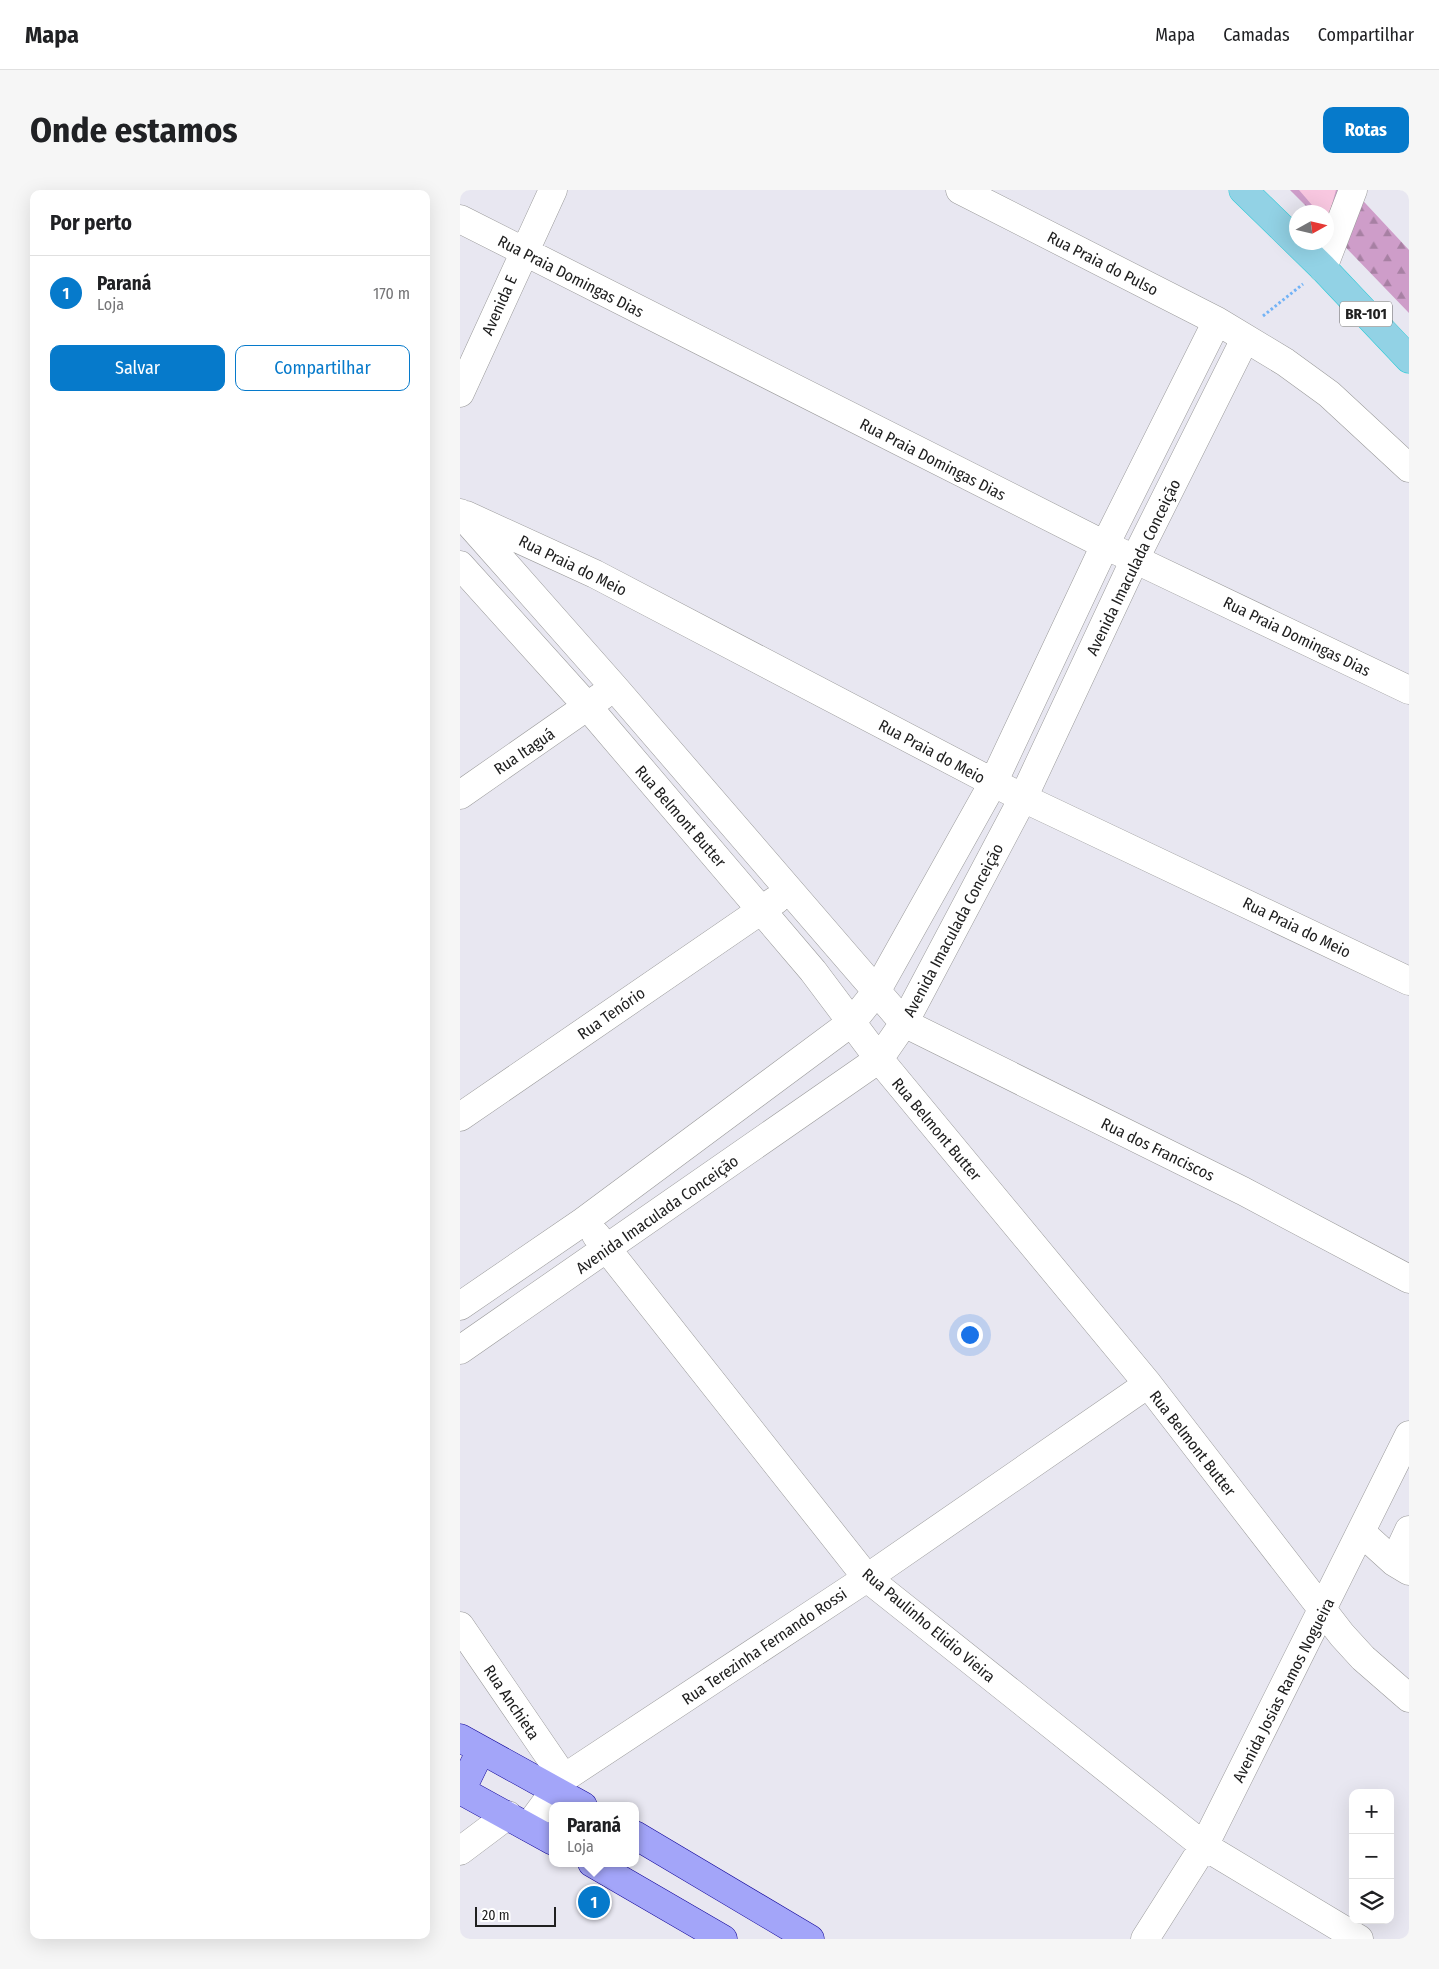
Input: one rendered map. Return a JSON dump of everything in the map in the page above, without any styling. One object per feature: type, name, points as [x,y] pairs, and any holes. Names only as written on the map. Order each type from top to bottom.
[{"type":"highway","name":"BR-101","points":[[1243,190],[1323,268],[1409,359]]},
{"type":"main road","points":[[549,1839],[460,1791],[470,1744],[559,1784],[579,1802]]},
{"type":"main road","points":[[639,1837],[810,1939]]},
{"type":"main road","points":[[599,1867],[723,1939]]},
{"type":"street","name":"Avenida E","points":[[460,393],[522,253],[553,190]]},
{"type":"street","name":"Rua Praia do Pulso","points":[[960,190],[1234,332],[1285,362],[1328,394],[1409,468]]},
{"type":"street","points":[[1323,268],[1353,190]]},
{"type":"street","name":"Rua Praia Domingas Dias","points":[[460,220],[522,253],[1106,546],[1409,690]]},
{"type":"street","name":"Avenida Imaculada Conceição","points":[[460,1306],[584,1222],[852,1022],[876,992],[993,783],[1106,546],[1234,332]]},
{"type":"street","name":"Avenida Imaculada Conceição","points":[[460,1350],[879,1059],[904,1023],[1023,798],[1136,559],[1234,332]]},
{"type":"street","name":"Rua Belmont Butter","points":[[460,512],[846,953],[876,992],[904,1023]]},
{"type":"street","name":"Rua Praia do Meio","points":[[460,512],[595,574],[1023,798],[1409,981]]},
{"type":"street","name":"Rua Belmont Butter","points":[[460,564],[762,909],[879,1059],[1148,1384],[1322,1612],[1363,1658],[1409,1698]]},
{"type":"street","name":"Rua Itaguá","points":[[460,795],[588,708],[614,686]]},
{"type":"street","name":"Rua Tenório","points":[[460,1117],[789,890]]},
{"type":"street","name":"Rua dos Franciscos","points":[[904,1023],[1234,1187],[1409,1279]]},
{"type":"street","name":"Rua Paulinho Elidio Vieira","points":[[584,1222],[867,1578],[1204,1846],[1359,1939]]},
{"type":"street","name":"Rua Terezinha Fernando Rossi","points":[[559,1784],[867,1578],[1148,1384]]},
{"type":"street","name":"Avenida Josias Ramos Nogueira","points":[[1145,1939],[1204,1846],[1409,1435]]},
{"type":"street","points":[[1362,1532],[1401,1566],[1409,1530]]},
{"type":"street","name":"Rua Anchieta","points":[[460,1626],[559,1784]]},
{"type":"street","points":[[460,1850],[518,1821],[559,1784]]},
{"type":"path","points":[[1234,332],[1323,268]]},
{"type":"green space","points":[[1290,190],[1353,190],[1409,250],[1409,313],[1334,235],[1334,205],[1305,205]]},
{"type":"shaded area","points":[[1299,190],[1336,190],[1332,205],[1312,205]]},
{"type":"place","name":"Paraná","points":[[594,1902]]}]
